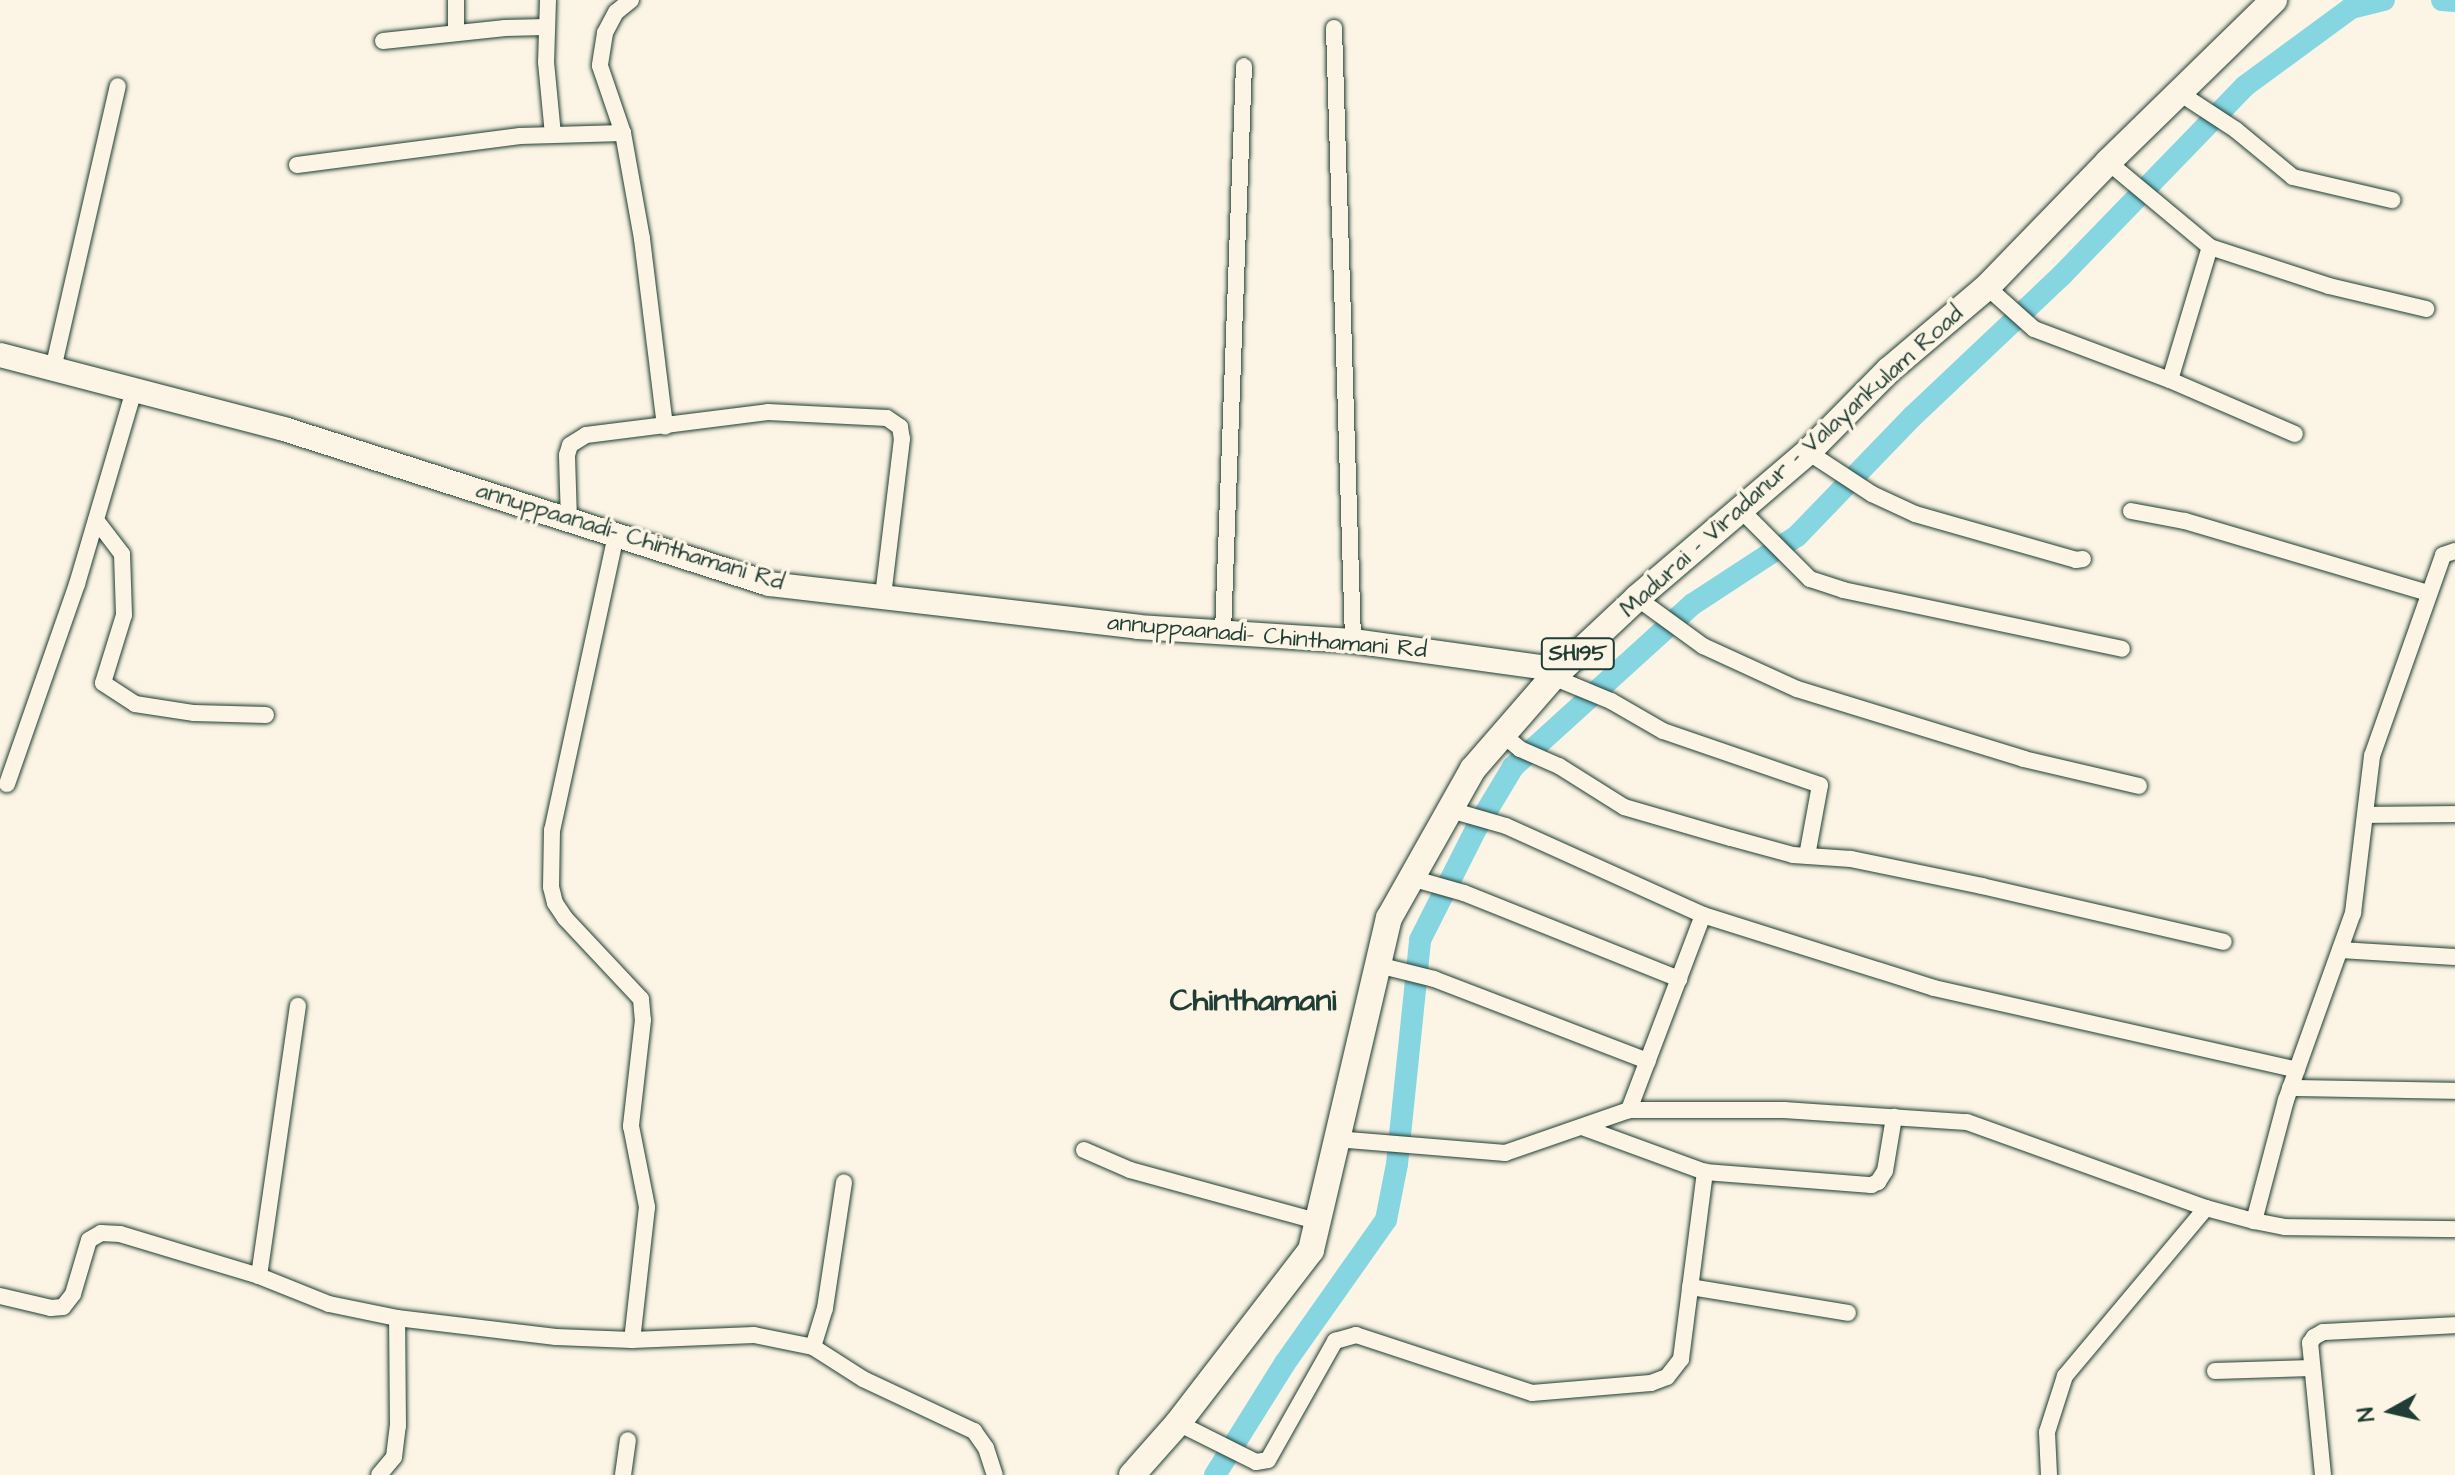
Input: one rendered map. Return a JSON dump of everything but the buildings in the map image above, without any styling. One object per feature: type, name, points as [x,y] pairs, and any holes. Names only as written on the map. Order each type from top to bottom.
[{"type":"main road","name":"Madurai - Viradanur - Valayankulam Road","points":[[1132,1475],[1178,1423],[1311,1250],[1336,1139],[1390,968],[1389,918],[1423,880],[1458,812],[1511,741],[1564,678],[1741,510],[1808,452],[1889,370],[1987,287],[2178,92],[2274,0]]},
{"type":"street","points":[[456,0],[456,32]]},
{"type":"street","points":[[548,0],[546,27],[553,135]]},
{"type":"street","points":[[631,0],[616,12],[605,33],[600,66],[623,133],[642,239],[665,427]]},
{"type":"street","points":[[383,41],[456,32],[546,27]]},
{"type":"street","points":[[1334,28],[1353,641]]},
{"type":"street","points":[[1223,632],[1244,66]]},
{"type":"street","points":[[53,369],[118,86]]},
{"type":"street","points":[[2178,92],[2236,130],[2293,177],[2392,200]]},
{"type":"street","points":[[297,165],[440,145],[553,135],[623,133]]},
{"type":"street","points":[[2108,162],[2210,247],[2329,286],[2426,309]]},
{"type":"street","points":[[2170,380],[2210,247]]},
{"type":"street","points":[[1987,287],[2034,329],[2170,380],[2295,434]]},
{"type":"street","name":"annuppaanadi- Chinthamani Rd","points":[[0,355],[284,429],[769,584],[1138,627],[1353,641],[1564,678]]},
{"type":"street","points":[[7,784],[96,520],[134,390]]},
{"type":"street","points":[[569,520],[570,445],[586,435],[768,412],[887,418],[900,427],[902,439],[883,597]]},
{"type":"street","points":[[1808,452],[1872,494],[1915,514],[2076,560],[2083,559]]},
{"type":"street","points":[[1741,510],[1790,564],[1810,579],[1843,590],[2122,649]]},
{"type":"street","points":[[2131,511],[2185,521],[2428,593]]},
{"type":"street","points":[[96,520],[122,554],[124,615],[103,683],[135,704],[194,713],[266,715]]},
{"type":"street","points":[[616,535],[552,830],[551,887],[555,903],[565,918],[641,999],[643,1020],[631,1126],[647,1207],[632,1340]]},
{"type":"street","points":[[2254,1221],[2290,1088],[2353,913],[2372,756],[2443,555],[2455,551]]},
{"type":"street","points":[[1645,604],[1703,646],[1797,689],[1930,733],[2139,786]]},
{"type":"street","points":[[1564,678],[1663,731],[1820,785],[1807,856]]},
{"type":"street","points":[[1511,741],[1559,766],[1624,807],[1807,856],[1851,859],[1982,886],[2224,942]]},
{"type":"street","points":[[1458,812],[1506,826],[1703,915],[1934,988],[2297,1070]]},
{"type":"street","points":[[2366,815],[2455,814]]},
{"type":"street","points":[[1423,880],[1464,893],[1679,979]]},
{"type":"street","points":[[1629,1110],[1703,915]]},
{"type":"street","points":[[2340,950],[2455,957]]},
{"type":"street","points":[[1390,968],[1434,979],[1648,1061]]},
{"type":"street","points":[[259,1276],[298,1006]]},
{"type":"street","points":[[2290,1088],[2455,1091]]},
{"type":"street","points":[[1336,1139],[1505,1153],[1629,1110],[1784,1110],[1967,1122],[2206,1208],[2254,1221],[2285,1227],[2455,1229]]},
{"type":"street","points":[[1582,1127],[1705,1172],[1871,1185],[1878,1182],[1885,1171],[1894,1117]]},
{"type":"street","points":[[1084,1150],[1130,1170],[1317,1221]]},
{"type":"street","points":[[1178,1423],[1256,1462],[1268,1460],[1335,1341],[1345,1336],[1356,1335],[1532,1393],[1651,1383],[1667,1377],[1681,1359],[1705,1172]]},
{"type":"street","points":[[813,1347],[825,1308],[844,1182]]},
{"type":"street","points":[[2049,1475],[2047,1432],[2065,1376],[2206,1208]]},
{"type":"street","points":[[0,1296],[51,1308],[63,1307],[73,1294],[89,1240],[101,1233],[120,1234],[259,1276],[329,1304],[397,1318],[556,1337],[632,1340],[754,1335],[813,1347],[863,1379],[974,1431],[986,1448],[995,1475]]},
{"type":"street","points":[[1690,1287],[1848,1313]]},
{"type":"street","points":[[379,1475],[394,1457],[398,1426],[397,1318]]},
{"type":"street","points":[[2323,1475],[2310,1343],[2323,1332],[2455,1325]]},
{"type":"street","points":[[2215,1371],[2312,1368]]},
{"type":"street","points":[[623,1475],[628,1440]]},
{"type":"waterway","points":[[1215,1475],[1285,1363],[1386,1220],[1397,1164],[1420,940],[1477,827],[1513,767],[1693,604],[1797,536],[1913,416],[2061,276],[2245,86],[2351,8],[2384,0]]},
{"type":"waterway","points":[[2442,0],[2455,1]]},
{"type":"district","name":"Chinthamani","points":[[1253,1001]]}]
